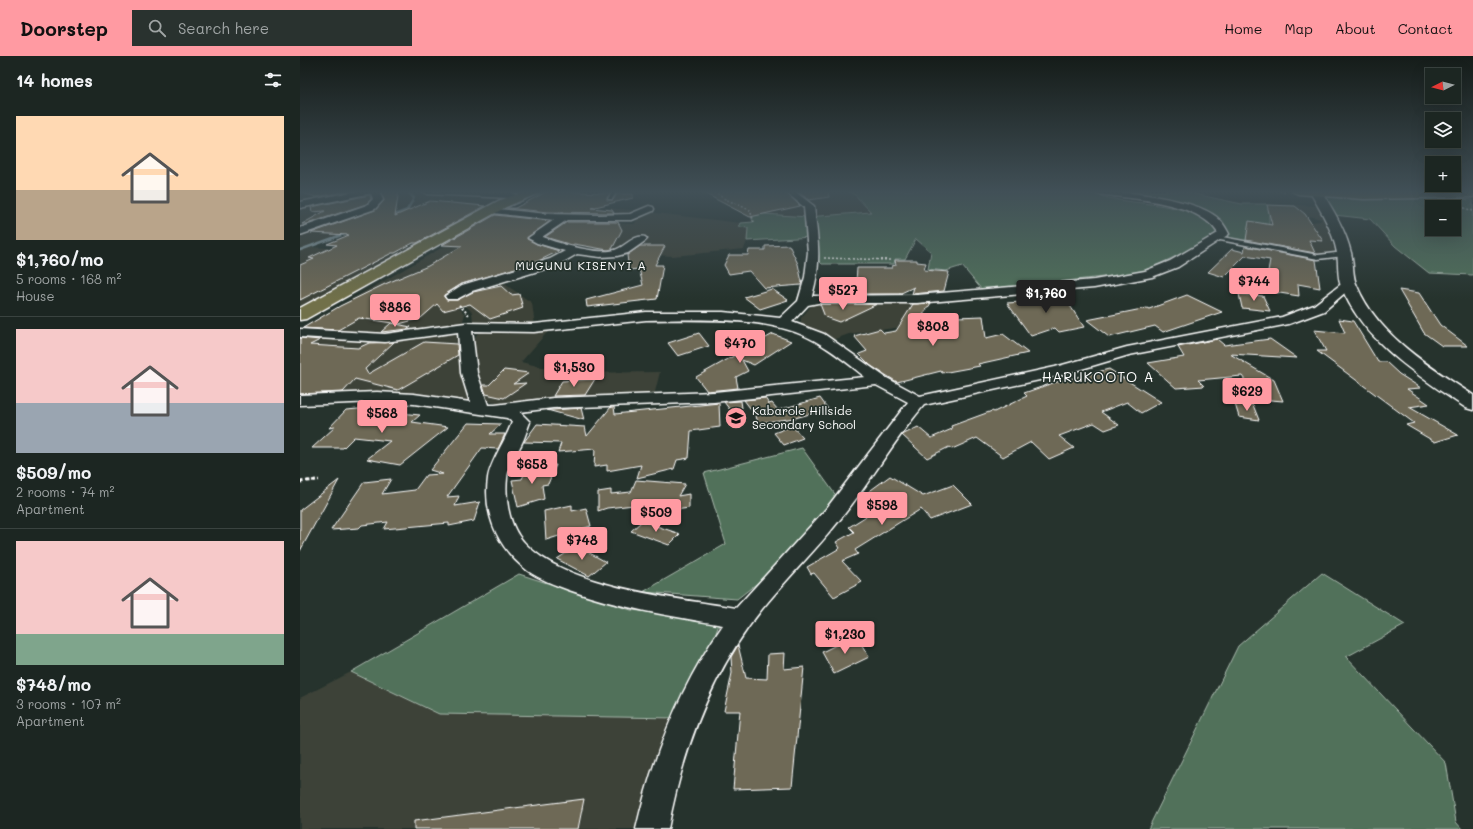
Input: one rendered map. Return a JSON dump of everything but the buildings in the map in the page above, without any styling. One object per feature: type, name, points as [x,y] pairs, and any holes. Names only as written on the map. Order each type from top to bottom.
[{"type":"main road","points":[[300,315],[458,227]]},
{"type":"street","points":[[300,232],[314,227]]},
{"type":"street","points":[[550,227],[534,238],[575,250],[604,255],[618,253],[641,239]]},
{"type":"street","points":[[783,323],[804,302],[811,277],[814,252],[811,227]]},
{"type":"street","points":[[804,302],[834,298],[917,299],[1094,284],[1148,274],[1174,264],[1224,234],[1222,227]]},
{"type":"street","points":[[1333,227],[1344,254],[1348,285],[1362,311],[1393,347],[1414,364],[1473,404]]},
{"type":"street","points":[[452,296],[467,288],[554,262],[575,250]]},
{"type":"street","points":[[300,334],[386,338],[465,327],[534,328],[669,315],[724,316],[783,323],[819,337],[849,357],[879,380],[918,401],[1058,371],[1128,351],[1270,324],[1307,315],[1326,305],[1348,285]]},
{"type":"street","points":[[465,327],[469,373],[485,410]]},
{"type":"street","points":[[485,410],[553,403],[714,397],[879,380]]},
{"type":"street","points":[[300,402],[389,398],[485,410],[517,416],[521,422],[515,439],[499,468],[497,482],[497,504],[506,535],[519,551],[538,567],[577,584],[630,599],[741,619]]},
{"type":"street","points":[[652,829],[672,752],[691,704],[711,663],[741,619],[846,499],[918,401]]},
{"type":"lane","points":[[1217,238],[1318,257],[1344,254]]},
{"type":"path","points":[[814,252],[831,259],[892,260]]},
{"type":"path","points":[[452,296],[469,314],[465,327]]},
{"type":"path","points":[[300,482],[319,480]]},
{"type":"shaded area","points":[[300,227],[360,227],[333,237],[320,244],[300,249]]},
{"type":"shaded area","points":[[398,227],[451,227],[300,311],[300,250],[312,247],[386,252]]},
{"type":"shaded area","points":[[547,227],[523,243],[526,244],[531,241],[569,247],[558,260],[499,280],[532,303],[535,326],[487,326],[473,322],[472,312],[454,294],[447,297],[465,314],[462,324],[391,335],[300,329],[476,228]]},
{"type":"shaded area","points":[[554,227],[748,228],[747,241],[744,249],[673,256],[602,252],[585,247],[535,239]]},
{"type":"shaded area","points":[[1328,227],[1335,252],[1330,255],[1315,256],[1285,250],[1282,238],[1269,228]]},
{"type":"shaded area","points":[[824,298],[934,298],[917,325],[849,334],[832,340],[801,327],[801,318],[811,306]]},
{"type":"shaded area","points":[[550,329],[521,362],[566,373],[660,372],[654,396],[499,404],[484,400],[471,362],[472,343],[477,334],[482,331],[533,331]]},
{"type":"shaded area","points":[[460,331],[470,403],[300,398],[300,336],[364,340]]},
{"type":"shaded area","points":[[351,672],[440,714],[676,718],[638,829],[300,829],[300,698]]},
{"type":"green space","points":[[740,227],[1211,227],[1216,233],[1189,250],[1140,273],[982,290],[962,266],[946,271],[928,269],[931,252],[916,239],[905,259],[895,259],[894,264],[822,264],[816,258],[812,237],[747,241],[748,228]]},
{"type":"green space","points":[[1221,227],[1269,227],[1282,239],[1285,250],[1223,240],[1228,234]]},
{"type":"green space","points":[[1377,227],[1425,227],[1425,236],[1461,236],[1461,227],[1473,227],[1473,275],[1429,273],[1395,246]]},
{"type":"green space","points":[[802,448],[837,497],[774,570],[737,599],[643,592],[726,544],[704,473]]},
{"type":"green space","points":[[1322,573],[1405,625],[1346,657],[1446,763],[1456,822],[1462,829],[1148,829],[1238,646]]},
{"type":"green space","points":[[519,574],[631,610],[710,618],[719,624],[714,639],[676,718],[439,714],[351,672]]},
{"type":"waterway","points":[[300,250],[347,233]]},
{"type":"place","name":"Kabarole Hillside Secondary School","points":[[736,418]]},
{"type":"district","name":"MUGUNU KISENYI A","points":[[581,266]]},
{"type":"district","name":"HARUKOOTO A","points":[[1098,377]]}]
